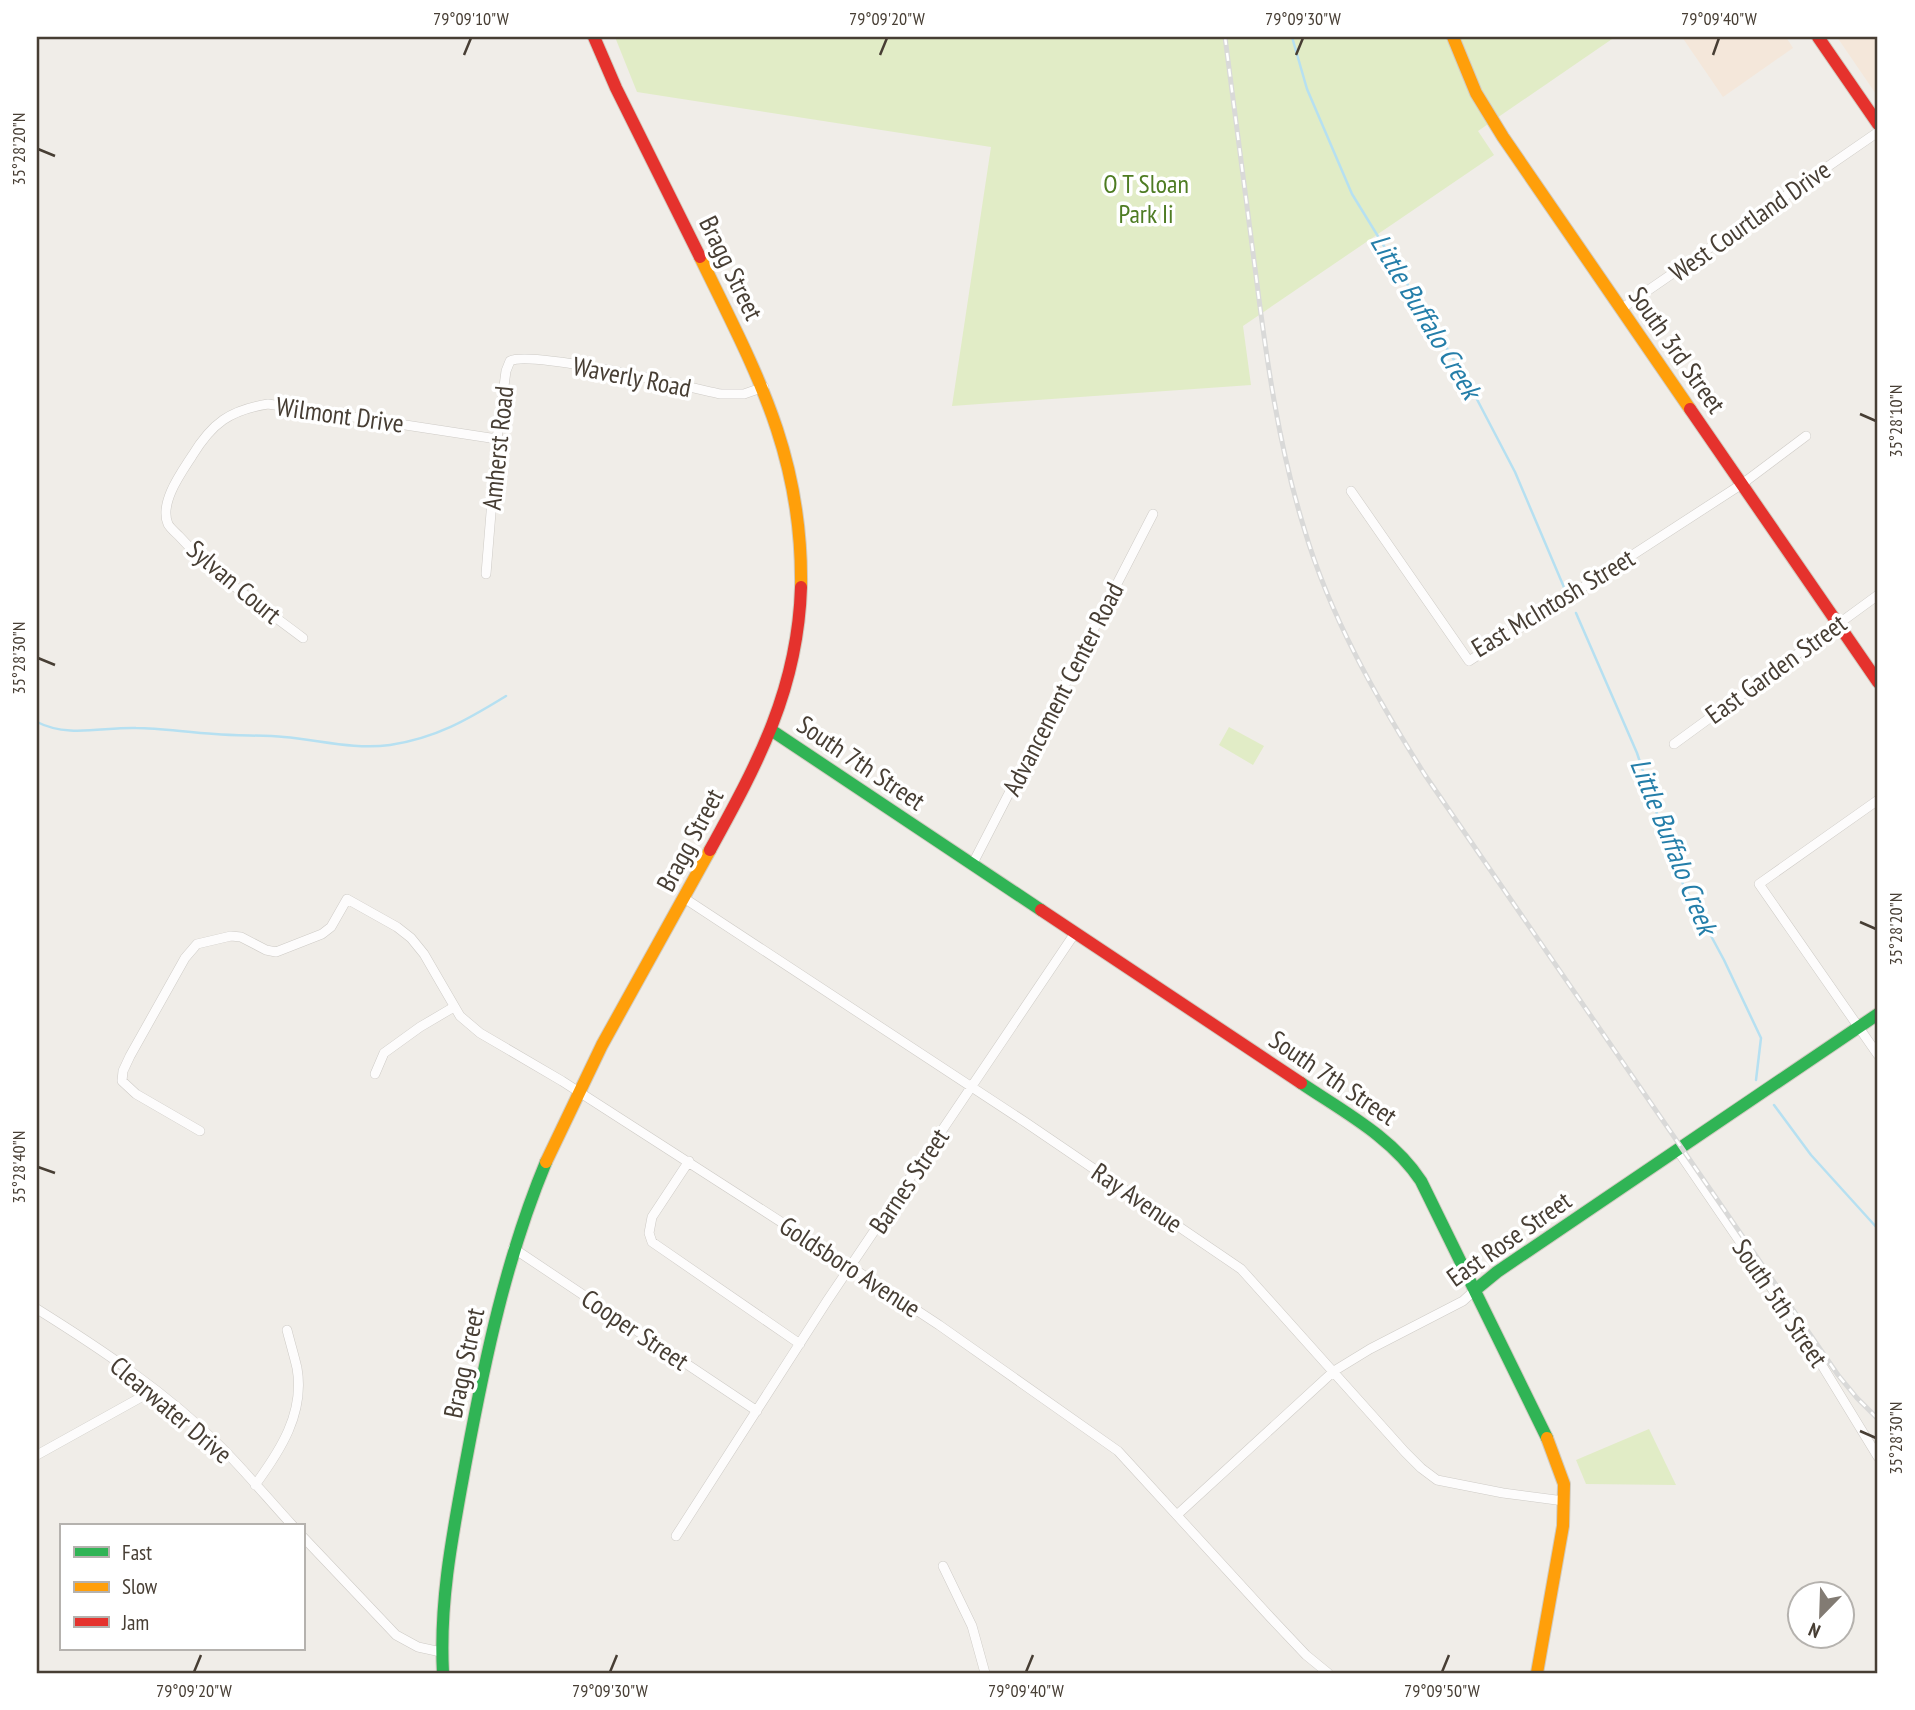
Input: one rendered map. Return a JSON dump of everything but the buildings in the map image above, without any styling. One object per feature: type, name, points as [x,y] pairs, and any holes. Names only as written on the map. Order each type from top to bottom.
[{"type":"street","name":"Bragg Street","points":[[443,1673],[448,1556],[488,1352],[513,1248],[550,1149],[579,1091],[757,763],[786,687],[794,655],[799,612],[800,532],[792,480],[785,447],[764,387],[616,88],[594,37]]},
{"type":"street","name":"South 3rd Street","points":[[1453,37],[1488,114],[1878,682]]},
{"type":"street","points":[[1818,37],[1878,124]]},
{"type":"street","name":"West Courtland Drive","points":[[1621,309],[1878,132]]},
{"type":"street","name":"Waverly Road","points":[[506,371],[510,361],[523,358],[721,394],[744,394],[764,387]]},
{"type":"street","name":"Amherst Road","points":[[486,574],[497,439],[506,371]]},
{"type":"street","name":"Wilmont Drive","points":[[168,524],[167,504],[174,484],[201,441],[222,420],[243,408],[268,404],[497,439]]},
{"type":"street","name":"East McIntosh Street","points":[[1351,491],[1469,661],[1742,484],[1806,436]]},
{"type":"street","name":"Advancement Center Road","points":[[972,865],[994,827],[1153,514]]},
{"type":"street","name":"Sylvan Court","points":[[168,524],[195,554],[303,638]]},
{"type":"street","name":"East Garden Street","points":[[1674,744],[1878,594]]},
{"type":"street","name":"South 7th Street","points":[[771,730],[1382,1137],[1396,1149],[1422,1181],[1554,1452],[1564,1484],[1563,1526],[1537,1673]]},
{"type":"street","points":[[1878,800],[1759,884],[1878,1055]]},
{"type":"street","name":"Ray Avenue","points":[[684,898],[1025,1122],[1241,1269],[1429,1476],[1437,1480],[1503,1493],[1564,1502]]},
{"type":"street","name":"Goldsboro Avenue","points":[[200,1131],[136,1094],[122,1081],[130,1056],[185,958],[197,944],[231,936],[241,937],[266,950],[276,952],[322,934],[331,927],[347,899],[397,927],[411,938],[424,954],[460,1016],[480,1033],[579,1091],[851,1267],[1118,1451],[1271,1618],[1306,1655],[1328,1673]]},
{"type":"street","name":"Barnes Street","points":[[676,1536],[800,1344],[1075,933]]},
{"type":"street","points":[[375,1074],[384,1054],[420,1027],[454,1007]]},
{"type":"street","name":"East Rose Street","points":[[1178,1514],[1334,1371],[1370,1349],[1463,1301],[1497,1272],[1878,1014]]},
{"type":"street","name":"South 5th Street","points":[[1678,1151],[1801,1331],[1878,1457]]},
{"type":"street","points":[[689,1161],[652,1217],[649,1233],[652,1242],[800,1344]]},
{"type":"street","name":"Cooper Street","points":[[513,1248],[757,1411]]},
{"type":"street","name":"Clearwater Drive","points":[[37,1309],[124,1366],[191,1419],[291,1524]]},
{"type":"street","points":[[255,1486],[278,1454],[290,1428],[298,1395],[297,1370],[287,1330]]},
{"type":"street","points":[[37,1455],[155,1390]]},
{"type":"street","points":[[304,1538],[396,1635],[418,1647],[442,1652]]},
{"type":"street","points":[[943,1566],[972,1626],[985,1673]]},
{"type":"shaded area","points":[[1682,37],[1786,37],[1793,48],[1723,97]]},
{"type":"shaded area","points":[[1837,37],[1878,37],[1878,97]]},
{"type":"green space","name":"O T Sloan Park Ii","points":[[615,37],[1615,37],[1478,131],[1494,155],[1243,326],[1251,385],[952,406],[991,147],[637,92]]},
{"type":"green space","points":[[1229,727],[1264,746],[1253,765],[1219,745]]},
{"type":"green space","points":[[1649,1429],[1676,1485],[1586,1484],[1576,1460]]},
{"type":"waterway","name":"Little Buffalo Creek","points":[[1292,37],[1307,89],[1352,194],[1470,386],[1515,472],[1566,592]]},
{"type":"waterway","name":"Little Buffalo Creek","points":[[1576,613],[1637,753],[1683,884],[1724,960],[1761,1038],[1756,1080]]},
{"type":"waterway","points":[[37,722],[73,731],[146,728],[377,746],[407,742],[437,733],[506,696]]},
{"type":"waterway","name":"Little Buffalo Creek","points":[[1774,1105],[1811,1155],[1878,1229]]},
{"type":"railway","points":[[1225,37],[1264,334],[1280,432],[1304,528],[1341,625],[1372,686],[1425,775],[1838,1375],[1878,1419]]},
{"type":"traffic: fast","points":[[771,730],[1041,910]]},
{"type":"traffic: fast","points":[[1475,1290],[1497,1272],[1878,1014]]},
{"type":"traffic: fast","points":[[1301,1083],[1382,1138],[1421,1181],[1547,1438]]},
{"type":"traffic: fast","points":[[443,1673],[443,1619],[448,1567],[481,1385],[508,1272],[546,1162]]},
{"type":"traffic: slow","points":[[1453,37],[1476,93],[1503,137],[1690,409]]},
{"type":"traffic: slow","points":[[700,257],[757,377],[785,455],[800,540],[801,587]]},
{"type":"traffic: slow","points":[[546,1162],[602,1045],[710,850]]},
{"type":"traffic: slow","points":[[1537,1673],[1563,1526],[1564,1484],[1547,1438]]},
{"type":"traffic: jam","points":[[594,37],[616,88],[700,257]]},
{"type":"traffic: jam","points":[[1818,37],[1878,124]]},
{"type":"traffic: jam","points":[[1690,409],[1878,682]]},
{"type":"traffic: jam","points":[[710,850],[759,755],[784,692],[798,624],[801,587]]},
{"type":"traffic: jam","points":[[1041,910],[1301,1083]]}]
